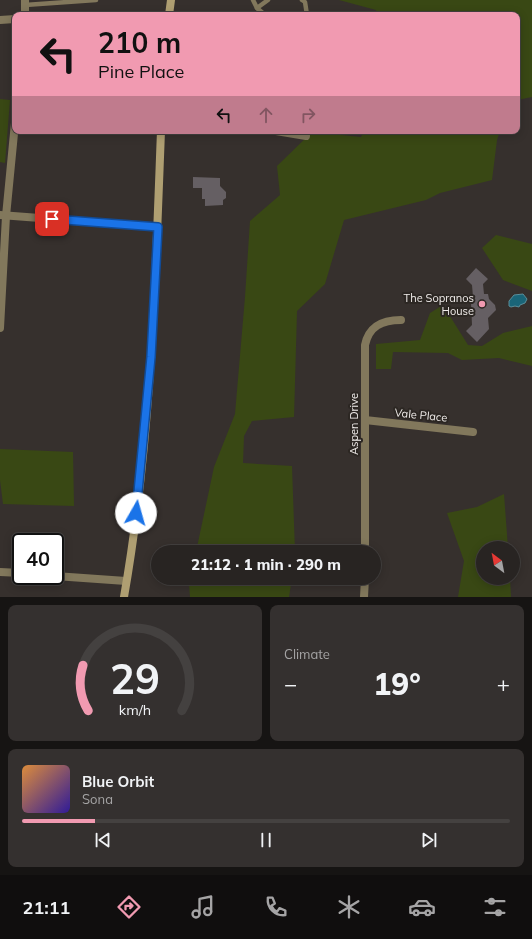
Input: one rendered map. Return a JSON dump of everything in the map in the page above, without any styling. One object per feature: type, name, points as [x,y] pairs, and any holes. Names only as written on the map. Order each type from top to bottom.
[{"type":"street","points":[[170,12],[171,0]]},
{"type":"street","points":[[0,20],[12,19]]},
{"type":"street","points":[[0,328],[3,216],[14,134]]},
{"type":"street","points":[[124,597],[137,506],[151,357],[158,227],[161,134]]},
{"type":"street","points":[[294,134],[306,136]]},
{"type":"street","points":[[3,216],[158,227]]},
{"type":"street","name":"Aspen Drive","points":[[365,545],[366,340],[372,330],[380,323],[385,321],[401,320]]},
{"type":"street","name":"Vale Place","points":[[365,420],[474,432]]},
{"type":"street","points":[[0,572],[12,573]]},
{"type":"street","points":[[64,577],[126,580]]},
{"type":"street","points":[[364,597],[365,585]]},
{"type":"lane","points":[[25,3],[96,0]]},
{"type":"lane","points":[[252,0],[262,12]]},
{"type":"lane","points":[[257,8],[268,0]]},
{"type":"lane","points":[[302,0],[305,2],[307,12]]},
{"type":"green space","points":[[339,0],[532,0],[532,97],[520,99],[520,12],[376,12],[376,10]]},
{"type":"green space","points":[[0,99],[10,100],[5,163],[0,162]]},
{"type":"green space","points":[[310,134],[332,134],[361,137],[362,134],[499,134],[492,180],[440,193],[426,200],[344,220],[325,284],[297,311],[294,417],[252,421],[244,436],[243,463],[292,466],[295,545],[197,545],[214,467],[235,414],[250,221],[280,195],[277,166]]},
{"type":"green space","points":[[496,235],[532,244],[532,291],[503,280],[482,248]]},
{"type":"green space","points":[[443,305],[468,345],[482,346],[503,333],[532,326],[532,366],[499,358],[462,360],[448,353],[393,352],[391,369],[376,369],[376,344],[420,340],[430,313]]},
{"type":"green space","points":[[0,449],[73,452],[74,506],[3,504],[0,480]]},
{"type":"green space","points":[[504,494],[507,541],[476,541],[476,585],[510,585],[511,597],[458,597],[464,561],[447,513],[477,507]]},
{"type":"green space","points":[[189,585],[291,585],[289,597],[190,597]]},
{"type":"water","points":[[523,294],[527,299],[525,303],[519,307],[509,306],[509,301],[514,295]]},
{"type":"building","points":[[193,177],[220,178],[220,186],[226,192],[226,198],[223,200],[223,205],[205,206],[205,199],[202,199],[202,188],[193,188]]},
{"type":"building","name":"The Sopranos House","points":[[476,268],[488,279],[483,284],[484,294],[488,294],[489,299],[495,305],[496,310],[488,318],[489,329],[477,342],[466,331],[472,325],[471,303],[473,303],[473,297],[472,285],[466,279]]},
{"type":"place","name":"The Sopranos House","points":[[482,304]]},
{"type":"route","points":[[52,219],[158,227],[151,357],[136,513]]}]
